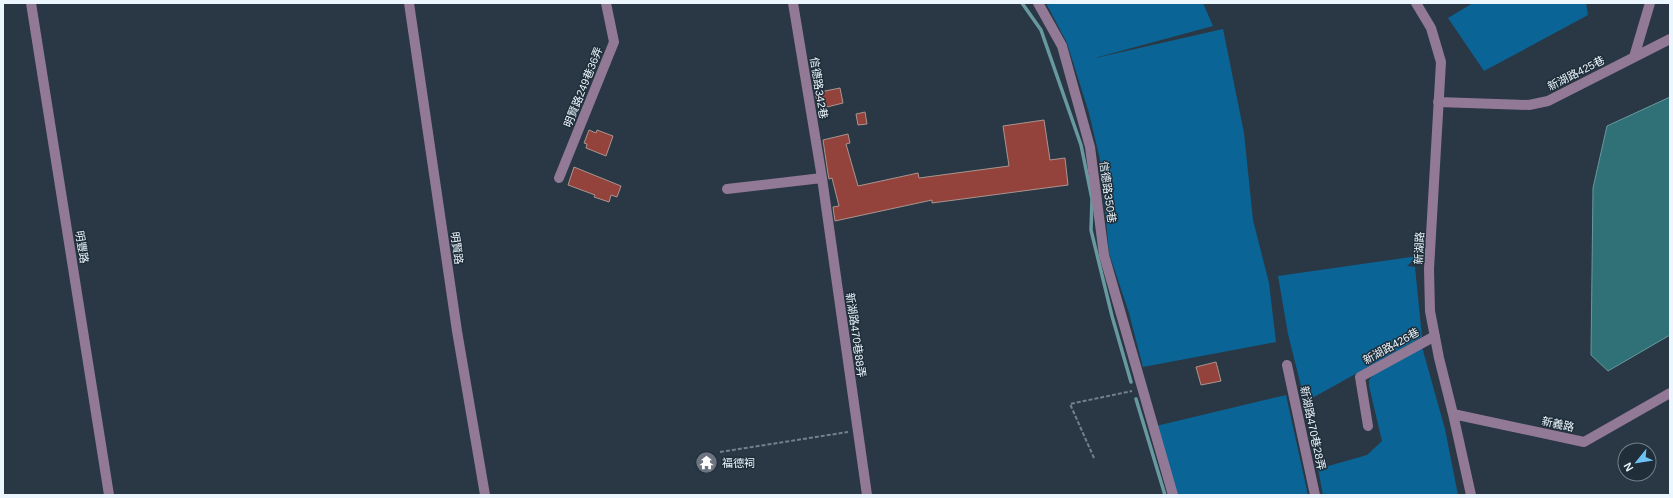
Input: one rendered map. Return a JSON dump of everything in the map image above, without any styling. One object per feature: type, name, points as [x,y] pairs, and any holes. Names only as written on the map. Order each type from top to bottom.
[{"type":"street","name":"明豐路","points":[[31,3],[109,495]]},
{"type":"street","name":"明賢路","points":[[409,3],[457,331],[485,495]]},
{"type":"street","name":"明賢路249巷36弄","points":[[559,178],[614,42],[606,3]]},
{"type":"street","name":"信德路342巷","points":[[793,3],[822,178]]},
{"type":"street","name":"信德路350巷","points":[[1038,3],[1062,46],[1082,116],[1090,147],[1104,255],[1173,495]]},
{"type":"street","name":"新湖路","points":[[1416,3],[1431,28],[1441,62],[1429,269],[1430,311],[1438,358],[1453,414],[1471,495]]},
{"type":"street","points":[[1634,57],[1650,3]]},
{"type":"street","name":"新湖路425巷","points":[[1438,102],[1529,105],[1548,101],[1670,39]]},
{"type":"street","points":[[727,189],[822,178]]},
{"type":"street","name":"新湖路470巷88弄","points":[[822,178],[867,495]]},
{"type":"street","name":"新湖路426巷","points":[[1368,426],[1360,377],[1435,336]]},
{"type":"street","name":"新湖路470巷28弄","points":[[1287,366],[1315,495]]},
{"type":"street","name":"新義路","points":[[1453,414],[1584,442],[1670,393]]},
{"type":"path","points":[[1094,458],[1070,404],[1143,388]]},
{"type":"path","points":[[720,452],[858,431]]},
{"type":"shaded area","points":[[1046,3],[1203,3],[1213,26],[1091,59],[1223,29],[1244,133],[1253,220],[1269,283],[1276,342],[1143,367],[1129,313],[1109,253],[1101,164],[1089,113],[1067,43]]},
{"type":"shaded area","points":[[1473,3],[1586,3],[1588,15],[1484,71],[1448,18]]},
{"type":"shaded area","points":[[1670,97],[1670,335],[1608,371],[1591,355],[1593,188],[1607,126]]},
{"type":"shaded area","points":[[1418,256],[1407,266],[1415,267],[1422,337],[1305,402],[1288,334],[1278,276]]},
{"type":"shaded area","points":[[1422,347],[1445,429],[1458,495],[1323,495],[1318,469],[1367,455],[1382,441],[1369,386],[1369,380],[1374,374]]},
{"type":"shaded area","points":[[1286,395],[1308,495],[1174,495],[1156,426]]},
{"type":"building","points":[[840,88],[843,103],[819,109],[815,93]]},
{"type":"building","points":[[865,112],[867,124],[858,125],[856,114]]},
{"type":"building","points":[[1044,120],[1050,160],[1065,158],[1068,185],[932,203],[932,200],[835,221],[833,207],[839,206],[832,178],[829,179],[823,140],[848,134],[850,143],[846,144],[858,186],[918,173],[919,178],[1009,166],[1003,126]]},
{"type":"building","points":[[589,130],[596,133],[597,130],[613,136],[606,156],[586,148],[587,144],[584,143]]},
{"type":"building","points":[[574,167],[621,186],[617,197],[611,195],[609,202],[568,185]]},
{"type":"building","points":[[1216,362],[1221,381],[1201,385],[1196,367]]},
{"type":"waterway","points":[[1022,3],[1041,30],[1081,145],[1092,199],[1091,230],[1112,316],[1131,382]]},
{"type":"waterway","points":[[1136,399],[1165,495]]},
{"type":"place","name":"福德祠","points":[[707,463]]}]
